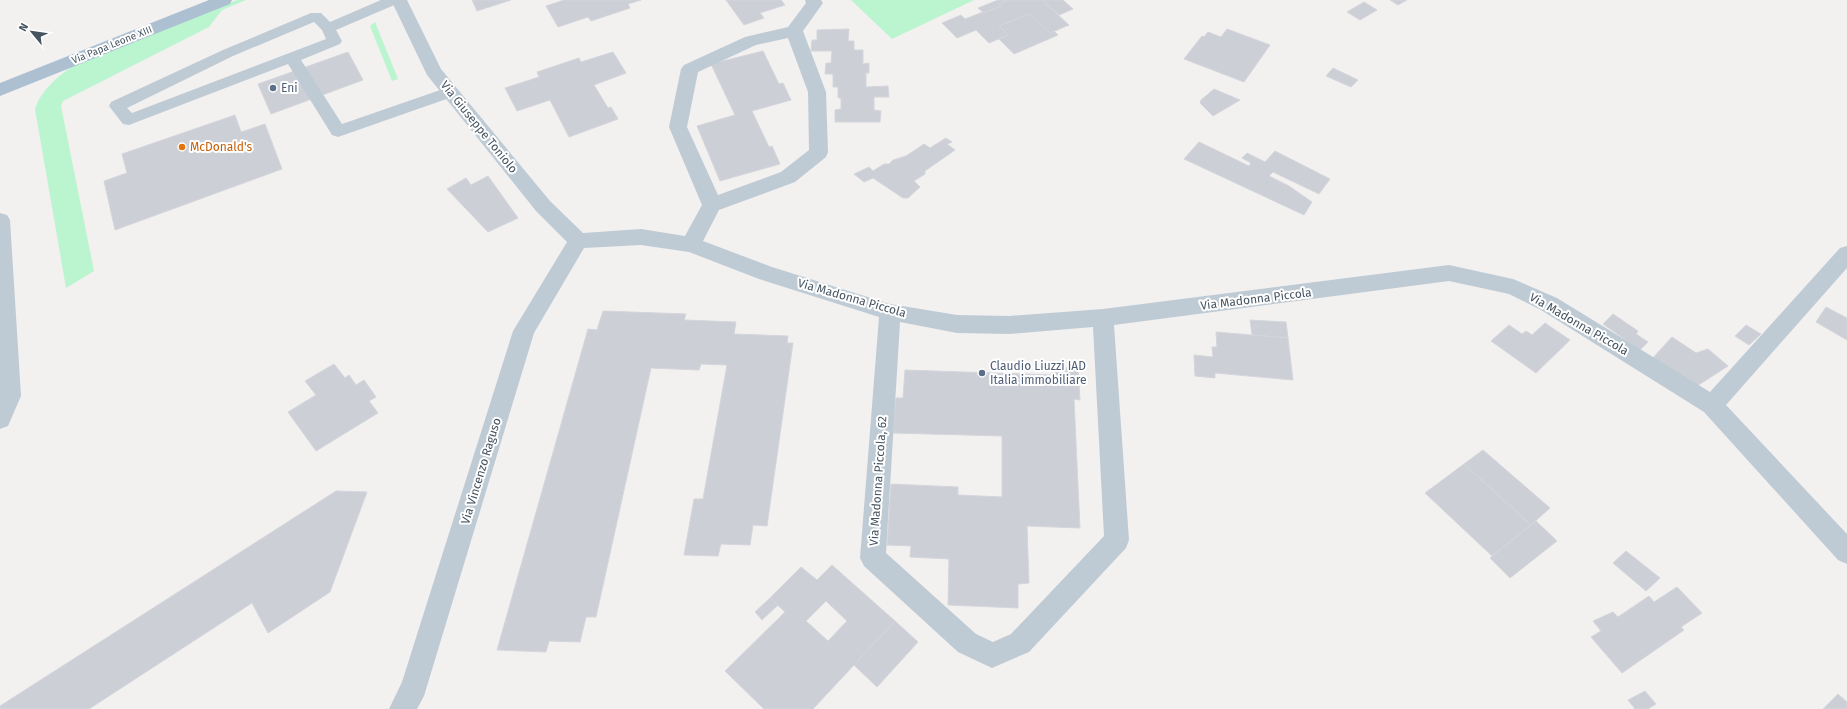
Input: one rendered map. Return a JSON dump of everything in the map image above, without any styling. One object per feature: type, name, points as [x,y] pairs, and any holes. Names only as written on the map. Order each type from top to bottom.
[{"type":"main road","name":"Via Papa Leone XIII","points":[[0,90],[224,0]]},
{"type":"street","name":"Via Giuseppe Toniolo","points":[[399,0],[433,71],[543,206],[578,241]]},
{"type":"street","points":[[712,205],[678,127],[690,69],[751,41],[794,31],[815,3],[813,0]]},
{"type":"street","points":[[691,245],[712,205],[788,177],[819,152],[817,92],[794,31]]},
{"type":"street","points":[[0,220],[10,396],[0,419]]},
{"type":"street","name":"Via Madonna Piccola","points":[[578,241],[641,237],[691,245],[766,273],[890,312],[957,324],[1009,325],[1103,318],[1449,274],[1513,287],[1549,304],[1712,405],[1847,552]]},
{"type":"street","name":"Via Vincenzo Raguso","points":[[402,709],[414,686],[524,331],[578,241]]},
{"type":"street","points":[[1712,405],[1847,254]]},
{"type":"street","name":"Via Madonna Piccola, 62","points":[[890,312],[873,558],[967,643],[992,655],[1020,643],[1117,540],[1103,318]]},
{"type":"lane","points":[[328,28],[394,0]]},
{"type":"lane","points":[[316,16],[328,28],[335,41],[129,120],[117,106],[228,53],[316,16]]},
{"type":"lane","points":[[292,58],[338,131],[449,92]]},
{"type":"green space","points":[[237,0],[246,0],[222,10],[209,27],[63,101],[61,106],[94,271],[66,288],[35,109],[38,102],[46,89],[57,78],[75,65]]},
{"type":"green space","points":[[851,0],[974,0],[892,39]]},
{"type":"green space","points":[[375,22],[398,79],[392,81],[370,26]]},
{"type":"building","points":[[472,0],[511,0],[477,11]]},
{"type":"building","points":[[564,0],[641,0],[628,4],[630,8],[591,21],[588,17],[558,27],[546,6]]},
{"type":"building","points":[[726,0],[781,0],[785,5],[760,13],[764,18],[744,25]]},
{"type":"building","points":[[998,0],[1009,0],[999,4],[1001,6],[984,13],[978,8]]},
{"type":"building","points":[[1009,0],[1042,0],[1069,25],[1050,33],[1029,14],[999,26],[1008,35],[989,43],[976,30],[957,38],[942,23],[961,15],[965,19],[983,12],[984,13],[1001,6],[999,4]]},
{"type":"building","points":[[1042,0],[1063,0],[1073,9],[1059,15]]},
{"type":"building","points":[[1390,0],[1407,0],[1398,5]]},
{"type":"building","points":[[1364,2],[1377,10],[1360,20],[1347,12]]},
{"type":"building","points":[[1029,14],[1050,33],[1054,31],[1058,35],[1014,54],[999,39],[1008,35],[999,26]]},
{"type":"building","points":[[849,29],[848,41],[854,41],[854,50],[863,50],[863,64],[869,63],[869,73],[866,73],[866,87],[888,86],[889,97],[874,97],[874,110],[881,111],[880,122],[835,122],[835,110],[841,109],[841,98],[838,98],[838,87],[833,87],[833,74],[825,74],[826,63],[831,63],[832,51],[811,51],[812,40],[817,40],[817,30]]},
{"type":"building","points":[[1227,29],[1270,45],[1244,82],[1184,59],[1202,36],[1204,37],[1208,32],[1221,37]]},
{"type":"building","points":[[763,51],[779,84],[783,83],[791,100],[752,111],[769,147],[772,146],[780,164],[720,181],[697,126],[735,115],[711,64]]},
{"type":"building","points":[[348,52],[363,80],[271,114],[258,84]]},
{"type":"building","points":[[613,52],[626,73],[594,85],[608,108],[611,107],[618,119],[569,137],[550,100],[517,111],[505,88],[539,77],[537,72],[579,58],[581,62]]},
{"type":"building","points":[[1333,68],[1358,80],[1351,87],[1326,76]]},
{"type":"building","points":[[1214,89],[1240,100],[1213,116],[1200,103],[1201,100]]},
{"type":"building","points":[[235,115],[241,132],[265,124],[282,169],[115,230],[104,181],[127,173],[122,154]]},
{"type":"building","points":[[946,138],[952,142],[947,144],[955,150],[925,171],[925,174],[914,181],[920,187],[908,198],[903,198],[873,178],[864,182],[854,174],[869,167],[873,171],[884,164],[889,164],[893,160],[906,156],[924,144],[930,148]]},
{"type":"building","points":[[1199,142],[1249,166],[1251,163],[1242,158],[1247,153],[1265,162],[1275,151],[1330,179],[1319,194],[1273,172],[1269,176],[1289,186],[1312,202],[1304,215],[1184,159]]},
{"type":"building","points":[[488,176],[518,218],[488,232],[447,189],[466,178],[471,185]]},
{"type":"building","points":[[1826,307],[1847,318],[1847,340],[1816,322]]},
{"type":"building","points":[[603,311],[686,314],[684,320],[736,322],[734,334],[788,336],[787,343],[793,343],[767,526],[753,525],[750,545],[721,544],[718,556],[684,555],[694,499],[703,499],[727,365],[701,364],[699,370],[651,368],[596,617],[586,617],[580,642],[549,641],[546,652],[497,650],[588,329],[597,330]]},
{"type":"building","points":[[1613,314],[1638,331],[1636,334],[1648,342],[1640,350],[1603,324]]},
{"type":"building","points":[[1250,320],[1286,322],[1288,338],[1252,335]]},
{"type":"building","points":[[1545,323],[1570,340],[1536,373],[1491,341],[1509,325],[1522,334],[1526,331],[1532,335]]},
{"type":"building","points":[[1746,325],[1761,334],[1749,345],[1735,336]]},
{"type":"building","points":[[1216,332],[1288,338],[1293,380],[1215,373],[1215,378],[1195,376],[1194,355],[1213,357],[1212,347],[1217,347]]},
{"type":"building","points":[[1672,337],[1696,353],[1708,349],[1728,366],[1697,386],[1651,360]]},
{"type":"building","points":[[334,364],[345,378],[349,375],[356,385],[364,380],[376,397],[369,401],[378,413],[316,451],[288,412],[316,395],[305,381]]},
{"type":"building","points":[[1052,367],[1078,368],[1080,400],[1074,399],[1080,528],[1027,526],[1029,583],[1018,584],[1018,608],[948,605],[949,559],[910,557],[911,546],[887,545],[891,484],[958,487],[958,495],[1002,497],[1002,436],[893,433],[896,398],[903,398],[905,370],[1052,375]]},
{"type":"building","points":[[1483,450],[1550,508],[1531,525],[1464,464]]},
{"type":"building","points":[[1464,464],[1531,525],[1492,556],[1425,493]]},
{"type":"building","points":[[336,491],[367,492],[330,592],[268,633],[252,603],[89,709],[0,709],[0,706]]},
{"type":"building","points":[[1536,521],[1557,541],[1510,578],[1490,558]]},
{"type":"building","points":[[1626,551],[1660,578],[1646,591],[1613,563]]},
{"type":"building","points":[[832,565],[895,621],[813,709],[764,709],[725,671],[785,612],[770,598],[801,567],[817,580]],"holes":[[[826,601],[847,621],[828,641],[806,621]]]},
{"type":"building","points":[[1677,587],[1702,613],[1681,627],[1684,630],[1622,673],[1591,637],[1601,631],[1593,621],[1613,612],[1618,617],[1649,596],[1654,602]]},
{"type":"building","points":[[770,598],[778,605],[762,620],[755,612]]},
{"type":"building","points":[[895,621],[918,642],[877,687],[854,665]]},
{"type":"building","points":[[1645,691],[1656,704],[1648,709],[1635,709],[1628,700]]},
{"type":"building","points":[[1838,694],[1847,702],[1847,709],[1823,709]]},
{"type":"place","name":"Eni","points":[[273,88]]},
{"type":"place","name":"McDonald's","points":[[182,147]]},
{"type":"place","name":"Claudio Liuzzi IAD Italia immobiliare","points":[[982,373]]}]
